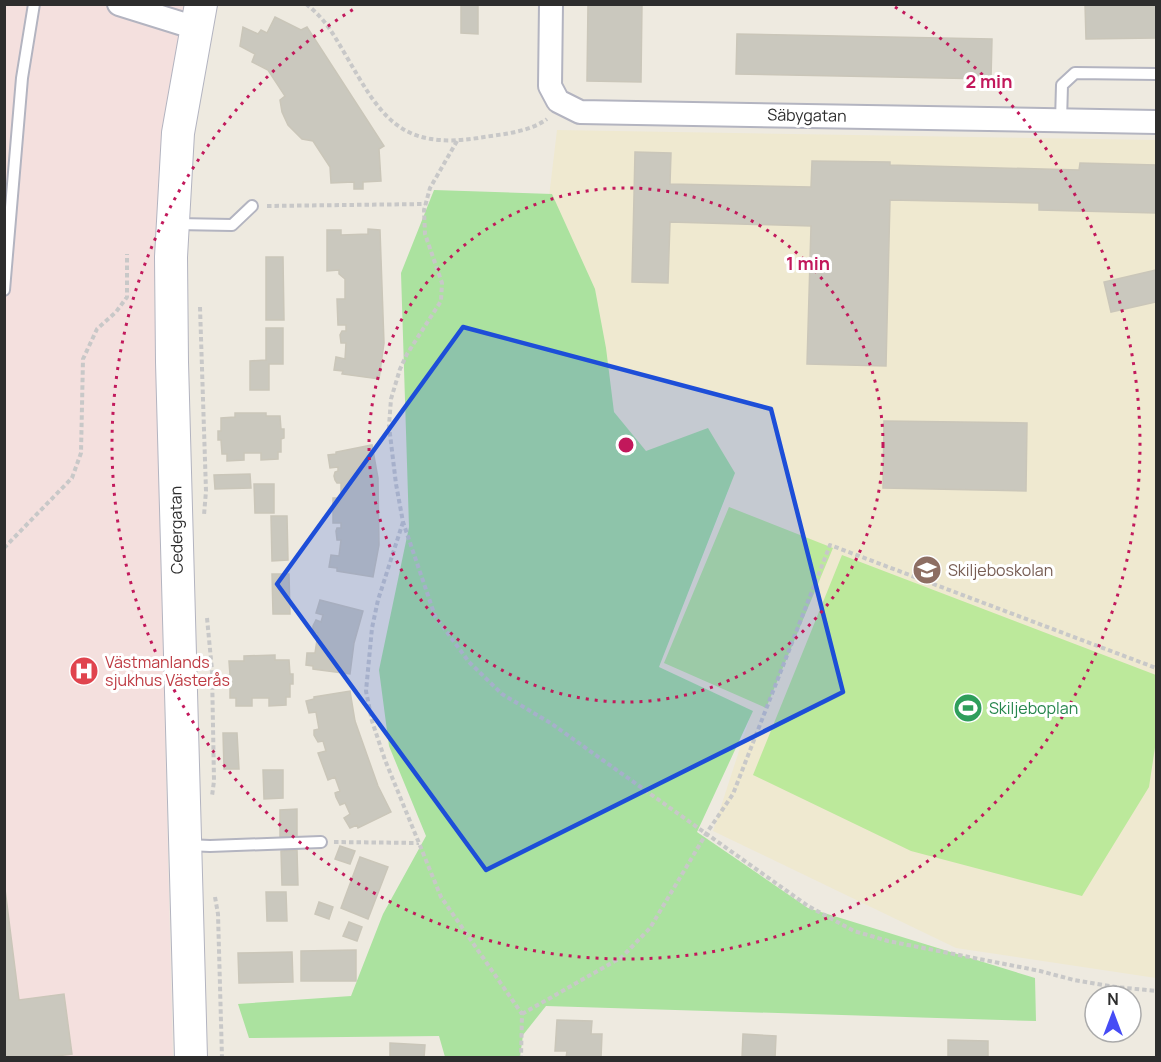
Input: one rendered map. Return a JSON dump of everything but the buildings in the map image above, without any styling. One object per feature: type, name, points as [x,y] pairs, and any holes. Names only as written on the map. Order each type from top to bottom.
[{"type":"street","points":[[119,4],[198,16]]},
{"type":"street","points":[[551,4],[550,86],[558,101]]},
{"type":"street","name":"Cedergatan","points":[[191,1058],[172,362],[173,224],[178,133],[198,16]]},
{"type":"street","name":"Säbygatan","points":[[558,101],[580,112],[1156,122]]},
{"type":"lane","points":[[4,290],[22,78],[34,4]]},
{"type":"lane","points":[[1061,121],[1062,84],[1075,73],[1156,74]]},
{"type":"lane","points":[[173,224],[232,225],[252,206]]},
{"type":"lane","points":[[184,844],[210,846],[321,842]]},
{"type":"path","points":[[306,4],[326,22],[366,90],[390,120],[402,130],[425,139],[457,141],[524,130],[546,121],[558,101]]},
{"type":"path","points":[[457,141],[430,188],[423,222],[442,283],[441,301],[407,354],[391,399],[389,426],[403,522],[435,616],[468,662],[502,694],[552,724],[808,906],[854,931],[888,941],[1040,971],[1074,980],[1156,991]]},
{"type":"path","points":[[252,206],[425,204]]},
{"type":"path","points":[[4,548],[72,478],[81,453],[83,359],[97,329],[116,312],[127,297],[127,254]]},
{"type":"path","points":[[199,297],[206,491],[204,517]]},
{"type":"path","points":[[403,522],[376,609],[368,655],[366,690],[372,721],[441,897],[522,1014],[521,1058]]},
{"type":"path","points":[[522,1014],[622,957],[650,928],[706,834],[733,794],[830,544],[1156,668]]},
{"type":"path","points":[[206,608],[212,670],[214,781],[212,799]]},
{"type":"path","points":[[321,842],[419,843]]},
{"type":"path","points":[[214,893],[218,914],[222,1058]]},
{"type":"highlighted area","points":[[463,327],[771,409],[843,692],[486,870],[277,584]]},
{"type":"shaded area","name":"Västmanlands sjukhus Västerås","points":[[5,5],[187,5],[154,285],[173,1057],[5,1058]]},
{"type":"shaded area","name":"Skiljeboskolan","points":[[557,130],[1156,140],[1156,978],[956,948],[713,831],[752,711],[659,667],[728,492],[641,453],[614,412],[612,401],[540,272]]},
{"type":"green space","points":[[434,190],[552,194],[595,289],[606,348],[614,412],[646,451],[708,428],[735,473],[659,667],[753,711],[697,832],[808,908],[1035,978],[1036,1021],[546,1006],[523,1035],[520,1057],[445,1057],[439,1036],[249,1038],[238,1004],[351,996],[383,914],[426,836],[389,746],[379,670],[409,527],[401,273]]},
{"type":"green space","points":[[729,507],[833,548],[766,708],[664,663]]},
{"type":"green space","name":"Skiljeboplan","points":[[842,555],[1156,675],[1156,741],[1149,787],[1082,896],[911,851],[753,775]]},
{"type":"place","name":"Skiljeboskolan","points":[[927,570]]},
{"type":"place","name":"Västmanlands sjukhus Västerås","points":[[84,671]]},
{"type":"place","name":"Skiljeboplan","points":[[968,708]]}]
